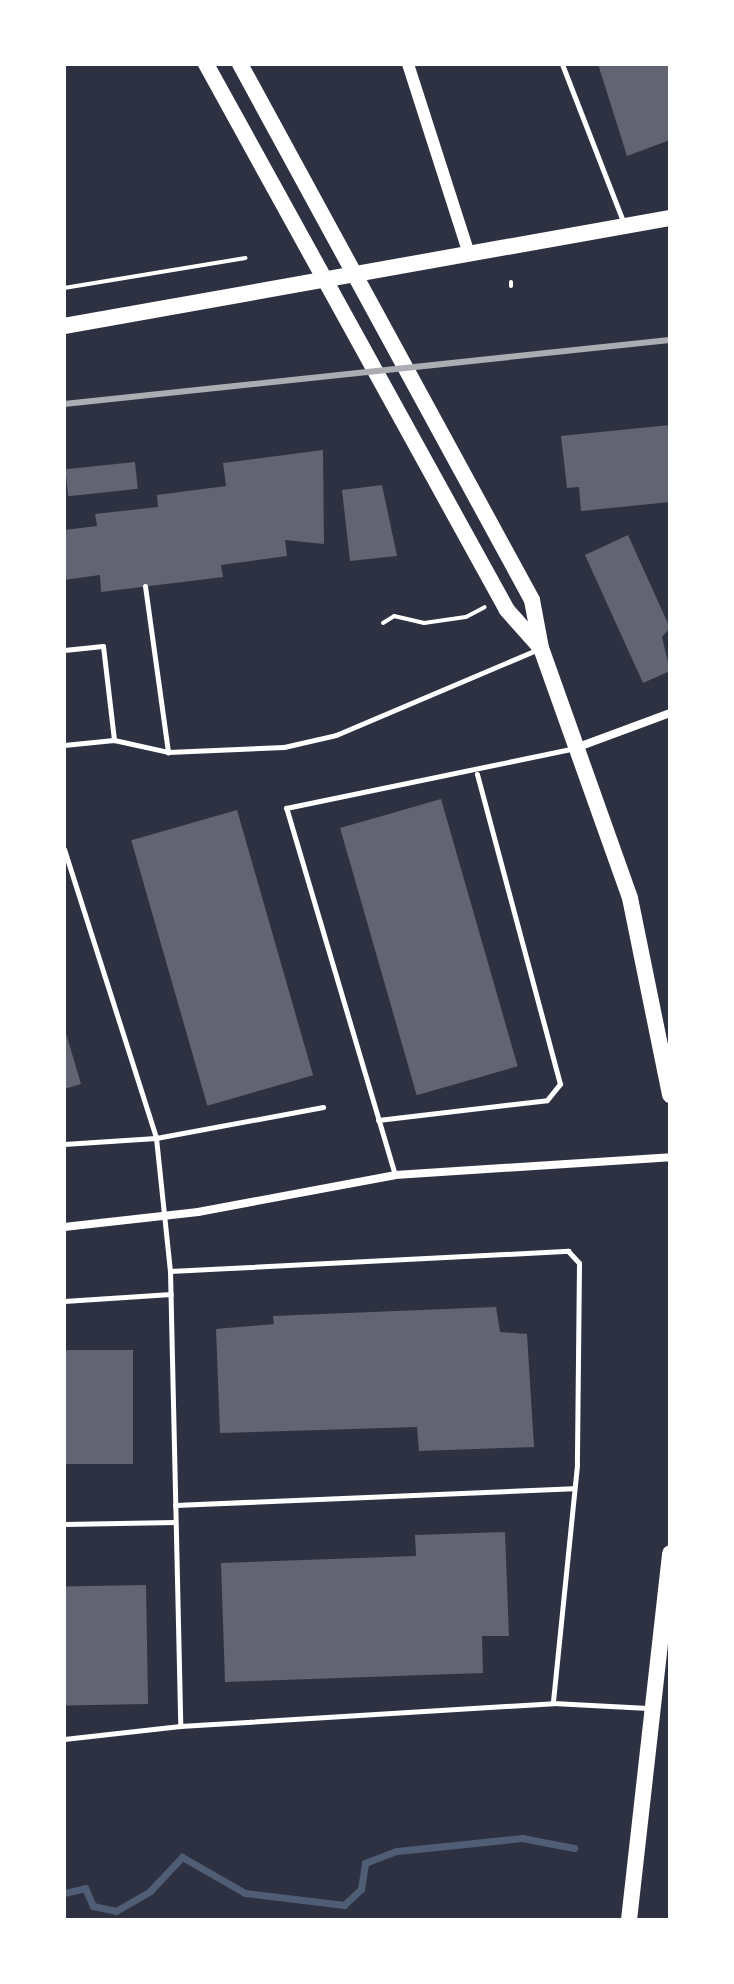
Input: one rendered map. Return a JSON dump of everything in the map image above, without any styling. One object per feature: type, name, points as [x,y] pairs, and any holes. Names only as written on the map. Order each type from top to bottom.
[{"type":"main road","points":[[206,64],[501,598],[541,648]]},
{"type":"main road","points":[[240,64],[532,600],[541,648],[581,746],[641,939],[670,1095]]},
{"type":"main road","points":[[64,326],[670,218]]},
{"type":"main road","points":[[629,1920],[670,1553]]},
{"type":"street","points":[[408,64],[469,254]]},
{"type":"street","points":[[581,746],[670,713]]},
{"type":"street","points":[[64,1227],[164,1217],[395,1175],[670,1157]]},
{"type":"lane","points":[[562,64],[625,226]]},
{"type":"lane","points":[[145,586],[168,752]]},
{"type":"lane","points":[[64,650],[103,646],[114,740]]},
{"type":"lane","points":[[64,745],[114,740],[168,752],[284,747],[336,735],[541,648]]},
{"type":"lane","points":[[395,1175],[286,808],[477,774],[581,746]]},
{"type":"lane","points":[[378,1120],[523,1105],[547,1100],[560,1084],[477,774]]},
{"type":"lane","points":[[64,849],[156,1138],[171,1294],[180,1726]]},
{"type":"lane","points":[[64,1144],[156,1138],[323,1107]]},
{"type":"lane","points":[[170,1271],[568,1251],[580,1278],[573,1488],[553,1703]]},
{"type":"lane","points":[[64,1301],[171,1294]]},
{"type":"lane","points":[[175,1505],[573,1488]]},
{"type":"lane","points":[[64,1524],[175,1522]]},
{"type":"lane","points":[[64,1739],[180,1726],[553,1703],[651,1708]]},
{"type":"path","points":[[64,288],[246,258]]},
{"type":"path","points":[[383,623],[394,616],[424,623],[466,617],[501,598]]},
{"type":"building","points":[[598,64],[670,64],[670,140],[627,156]]},
{"type":"building","points":[[670,425],[670,502],[581,511],[579,487],[567,488],[561,436]]},
{"type":"building","points":[[323,450],[324,544],[285,540],[287,556],[221,565],[223,577],[101,592],[100,575],[64,580],[64,530],[97,526],[95,514],[158,507],[157,495],[226,486],[223,463]]},
{"type":"building","points":[[135,462],[138,489],[68,496],[65,469]]},
{"type":"building","points":[[382,485],[397,556],[350,561],[342,490]]},
{"type":"building","points":[[628,535],[670,628],[662,637],[670,671],[643,683],[585,555]]},
{"type":"building","points":[[441,799],[518,1066],[417,1095],[340,828]]},
{"type":"building","points":[[237,810],[313,1075],[207,1106],[131,840]]},
{"type":"building","points":[[64,1027],[81,1084],[64,1089]]},
{"type":"building","points":[[496,1307],[500,1332],[527,1334],[534,1447],[419,1451],[417,1427],[220,1433],[216,1329],[274,1324],[273,1316]]},
{"type":"building","points":[[64,1350],[133,1350],[133,1464],[64,1464]]},
{"type":"building","points":[[505,1532],[509,1636],[482,1636],[483,1673],[225,1682],[221,1563],[416,1556],[415,1535]]},
{"type":"building","points":[[146,1585],[148,1704],[66,1705],[64,1586]]},
{"type":"waterway","points":[[64,1893],[85,1888],[93,1906],[116,1911],[150,1891],[182,1857],[245,1893],[344,1905],[361,1889],[365,1863],[397,1851],[522,1838],[574,1848]]},
{"type":"railway","points":[[64,404],[670,340]]}]
